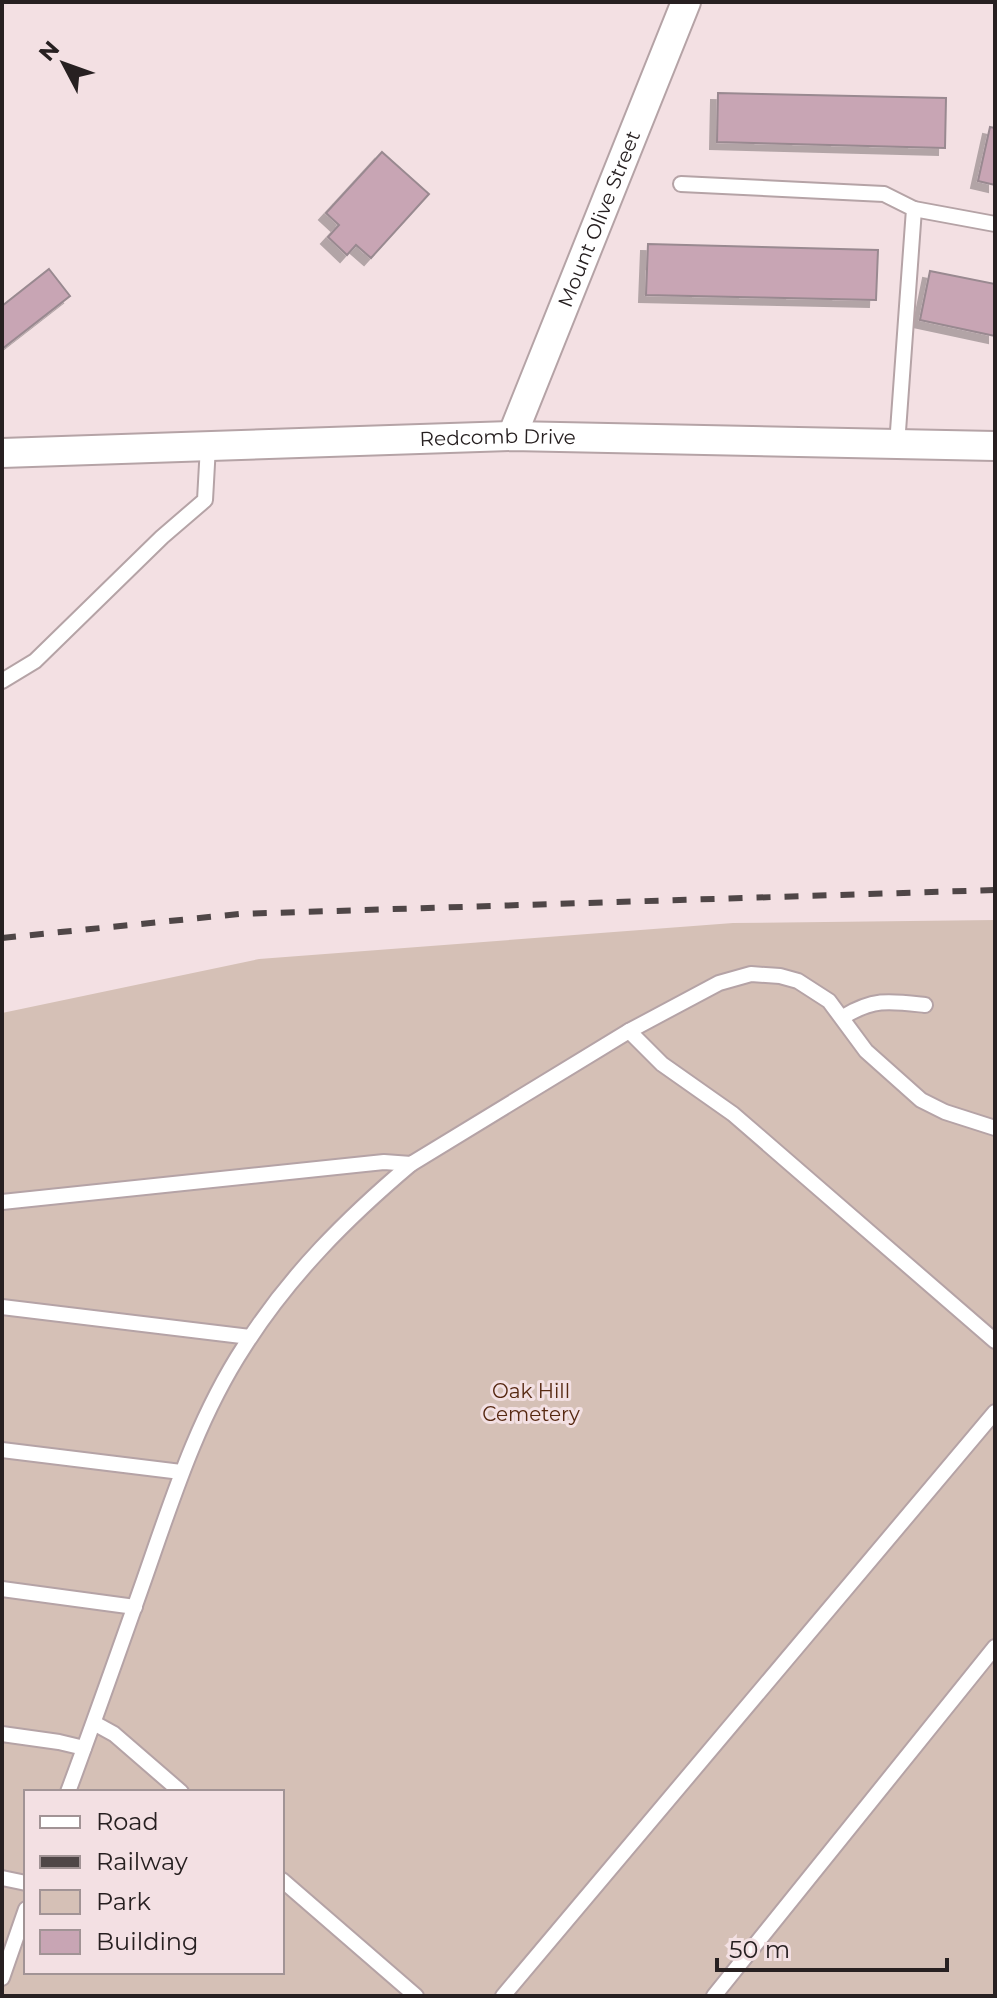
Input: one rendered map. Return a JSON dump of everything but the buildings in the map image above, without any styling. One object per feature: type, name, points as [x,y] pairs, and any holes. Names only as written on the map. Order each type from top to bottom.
[{"type":"street","name":"Mount Olive Street","points":[[512,436],[686,2]]},
{"type":"street","name":"Redcomb Drive","points":[[2,453],[512,436],[995,446]]},
{"type":"lane","points":[[681,184],[884,194],[914,209],[995,224]]},
{"type":"lane","points":[[897,445],[914,209]]},
{"type":"lane","points":[[2,681],[35,661],[162,537],[205,500],[208,446]]},
{"type":"lane","points":[[69,1790],[181,1472],[211,1406],[250,1337],[312,1256],[358,1208],[411,1164],[690,996],[751,974],[798,981],[829,1001],[866,1051],[921,1100],[945,1112],[995,1128]]},
{"type":"lane","points":[[843,1017],[862,1005],[877,1001],[925,1005]]},
{"type":"lane","points":[[629,1031],[662,1064],[733,1114],[995,1341]]},
{"type":"lane","points":[[2,1202],[384,1162],[411,1164]]},
{"type":"lane","points":[[2,1307],[250,1337]]},
{"type":"lane","points":[[503,1996],[995,1412]]},
{"type":"lane","points":[[2,1450],[181,1472]]},
{"type":"lane","points":[[2,1589],[135,1607]]},
{"type":"lane","points":[[714,1996],[995,1647]]},
{"type":"lane","points":[[94,1723],[114,1734],[179,1790]]},
{"type":"lane","points":[[2,1734],[84,1748]]},
{"type":"lane","points":[[2,1878],[24,1883]]},
{"type":"lane","points":[[284,1882],[416,1996]]},
{"type":"lane","points":[[2,1978],[24,1915]]},
{"type":"green space","name":"Oak Hill Cemetery","points":[[995,920],[995,1996],[2,1996],[2,1013],[259,959],[733,923]]},
{"type":"railway","points":[[2,938],[239,914],[995,890]]}]
